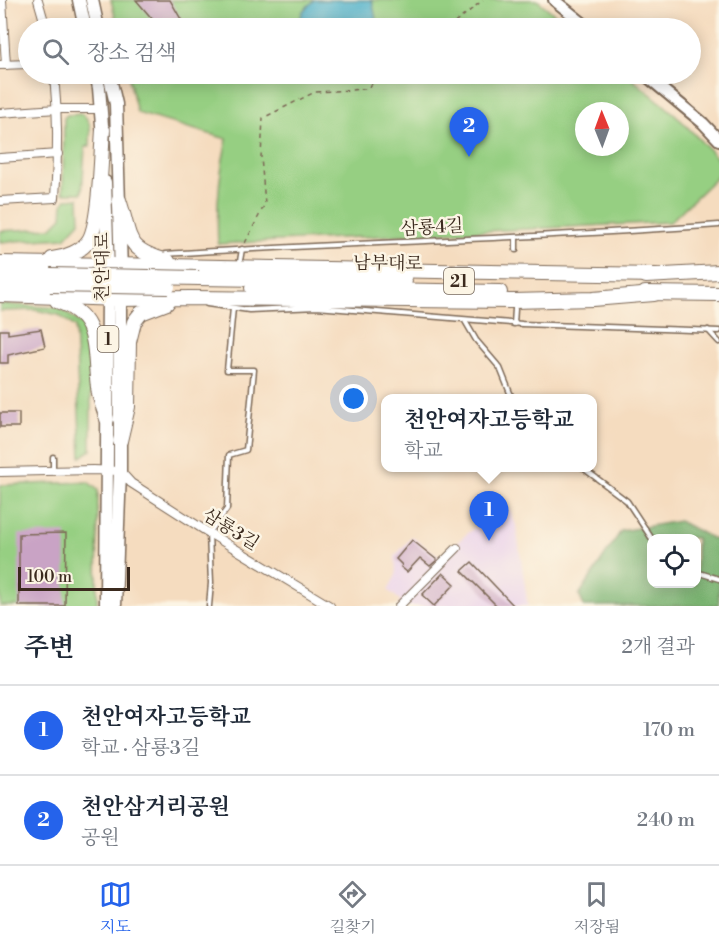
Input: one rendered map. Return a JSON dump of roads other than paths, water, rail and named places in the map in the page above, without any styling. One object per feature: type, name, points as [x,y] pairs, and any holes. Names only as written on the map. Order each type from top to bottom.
[{"type":"highway","points":[[0,263],[59,258],[74,253],[88,242],[94,226],[103,130]]},
{"type":"highway","points":[[119,200],[132,244],[147,256],[194,283]]},
{"type":"highway","points":[[0,263],[114,299],[194,283]]},
{"type":"highway","points":[[7,295],[52,280],[114,265],[194,283]]},
{"type":"highway","name":"남부대로","points":[[194,283],[536,282],[719,272]]},
{"type":"highway","name":"21","points":[[0,274],[52,280],[194,283]]},
{"type":"highway","name":"21","points":[[0,284],[52,280]]},
{"type":"highway","points":[[120,441],[129,407],[129,342],[134,322],[141,313],[194,283]]},
{"type":"highway","name":"남부대로","points":[[194,283],[719,294]]},
{"type":"highway","points":[[7,295],[57,301],[73,306],[86,319],[95,342],[98,390],[107,419]]},
{"type":"main road","points":[[79,0],[84,18]]},
{"type":"main road","points":[[92,0],[96,18]]},
{"type":"main road","name":"천안대로","points":[[97,84],[114,265]]},
{"type":"main road","name":"천안대로","points":[[106,606],[114,471],[120,441],[114,299],[119,200],[116,104],[111,84]]},
{"type":"main road","name":"천안대로","points":[[114,299],[107,419],[114,471],[115,606]]},
{"type":"street","points":[[2,0],[3,65],[18,64]]},
{"type":"street","points":[[38,0],[43,18]]},
{"type":"street","points":[[558,1],[578,18]]},
{"type":"street","points":[[0,201],[55,198],[58,154],[55,84]]},
{"type":"street","points":[[656,84],[704,123],[719,140]]},
{"type":"street","points":[[0,112],[101,109]]},
{"type":"street","points":[[0,158],[58,154]]},
{"type":"street","points":[[0,472],[114,471]]},
{"type":"street","name":"삼룡3길","points":[[114,471],[209,533],[330,606]]},
{"type":"street","points":[[399,606],[457,548]]},
{"type":"lane","name":"삼룡4길","points":[[147,256],[242,249],[516,238],[719,225]]},
{"type":"lane","points":[[516,238],[516,250]]},
{"type":"lane","points":[[240,261],[242,249]]},
{"type":"lane","points":[[194,283],[204,303],[249,310],[317,307],[514,324],[719,330]]},
{"type":"lane","points":[[209,606],[211,563],[209,533],[227,509],[230,455],[246,450],[254,370],[227,370],[234,307]]},
{"type":"lane","points":[[514,324],[515,309]]},
{"type":"lane","points":[[464,320],[476,340],[500,368],[510,394]]},
{"type":"lane","points":[[708,330],[719,342]]},
{"type":"lane","points":[[53,457],[53,471]]},
{"type":"lane","points":[[588,472],[627,501],[648,534]]},
{"type":"lane","points":[[701,574],[719,579]]},
{"type":"water","points":[[314,0],[372,0],[376,18],[301,18],[303,11]]},
{"type":"place","name":"천안삼거리공원","points":[[469,157]]},
{"type":"place","name":"천안여자고등학교","points":[[489,541]]}]
